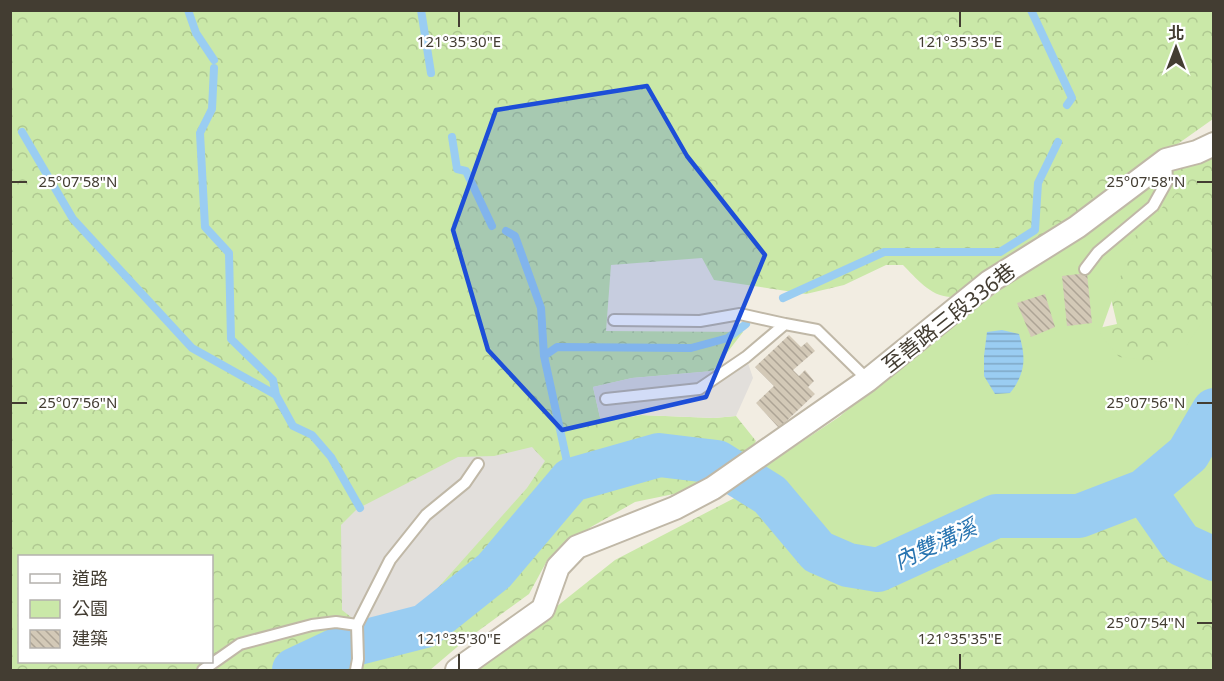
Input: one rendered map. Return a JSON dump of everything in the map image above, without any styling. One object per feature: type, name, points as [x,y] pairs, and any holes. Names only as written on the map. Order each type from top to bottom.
[{"type":"street","name":"至善路三段336巷","points":[[457,670],[543,609],[558,567],[577,547],[675,508],[713,488],[868,380],[989,282],[1077,226],[1166,160],[1197,152],[1214,144]]},
{"type":"lane","points":[[1085,268],[1098,252],[1153,206],[1167,181],[1166,160]]},
{"type":"lane","points":[[614,320],[700,321],[740,314],[817,330],[868,380]]},
{"type":"lane","points":[[606,399],[699,389],[747,357],[785,324]]},
{"type":"lane","points":[[356,670],[357,625],[390,560],[426,515],[465,483],[478,464]]},
{"type":"lane","points":[[213,663],[240,644],[336,622],[357,625]]},
{"type":"highlighted area","points":[[647,86],[687,156],[765,255],[706,397],[562,430],[488,350],[453,230],[496,110]]},
{"type":"green space","points":[[10,11],[1213,11],[1213,119],[1079,214],[950,297],[930,290],[903,265],[886,265],[844,285],[806,294],[714,280],[702,258],[611,265],[606,331],[743,332],[713,371],[632,378],[593,387],[601,422],[641,415],[714,418],[736,416],[756,441],[746,456],[698,489],[635,502],[591,527],[548,559],[529,594],[463,642],[430,670],[11,670]]},
{"type":"green space","points":[[1213,155],[1213,670],[477,670],[615,560],[1035,342],[1117,324],[1095,231],[1164,171]]},
{"type":"green space","points":[[1156,174],[1179,190],[1135,236],[1100,334],[1119,357],[1163,362],[1186,346],[1203,321],[1213,316],[1213,547],[1200,542],[1130,501],[1086,505],[1008,503],[873,559],[842,552],[808,524],[777,487],[749,477],[839,417],[920,348],[1090,229]]},
{"type":"shaded area","points":[[746,357],[753,378],[736,416],[714,418],[641,415],[601,422],[593,387],[632,378],[713,371]]},
{"type":"shaded area","points":[[532,447],[545,461],[527,488],[410,619],[366,629],[342,610],[341,525],[357,509],[458,457],[494,456]]},
{"type":"water","points":[[1002,330],[1019,334],[1023,350],[1023,365],[1019,379],[1010,393],[995,394],[984,376],[984,356],[987,332]]},
{"type":"water","points":[[1213,388],[1213,421],[1202,412]]},
{"type":"building","points":[[1087,273],[1092,323],[1067,326],[1062,276]]},
{"type":"building","points":[[1045,294],[1055,327],[1031,337],[1017,303]]},
{"type":"building","points":[[789,335],[801,347],[807,342],[815,351],[793,370],[799,376],[805,370],[814,381],[808,387],[815,394],[779,428],[756,403],[774,386],[755,367]]},
{"type":"waterway","points":[[188,10],[196,33],[214,60]]},
{"type":"waterway","points":[[421,10],[431,73]]},
{"type":"waterway","points":[[1031,10],[1072,98],[1067,105]]},
{"type":"waterway","points":[[214,68],[212,109],[200,133],[205,227],[229,253],[231,339],[273,380],[276,395]]},
{"type":"waterway","points":[[22,132],[73,219],[192,348],[276,395],[293,426],[312,435],[331,457],[360,508]]},
{"type":"waterway","points":[[452,137],[457,169],[466,171],[492,226]]},
{"type":"waterway","points":[[783,298],[884,252],[1000,252],[1035,230],[1038,183],[1058,142]]},
{"type":"waterway","points":[[506,231],[515,236],[541,308],[544,356]]},
{"type":"waterway","points":[[571,480],[544,356],[557,347],[691,348],[728,338],[746,324]]},
{"type":"waterway","name":"內雙溝溪","points":[[294,670],[343,647],[425,626],[494,571],[571,480],[659,455],[717,462],[770,495],[818,552],[848,565],[878,570],[996,516],[1079,516],[1144,491],[1188,454],[1214,410]]},
{"type":"waterway","points":[[1144,491],[1181,544],[1214,559]]},
{"type":"waterway","points":[[343,635],[343,647]]}]
